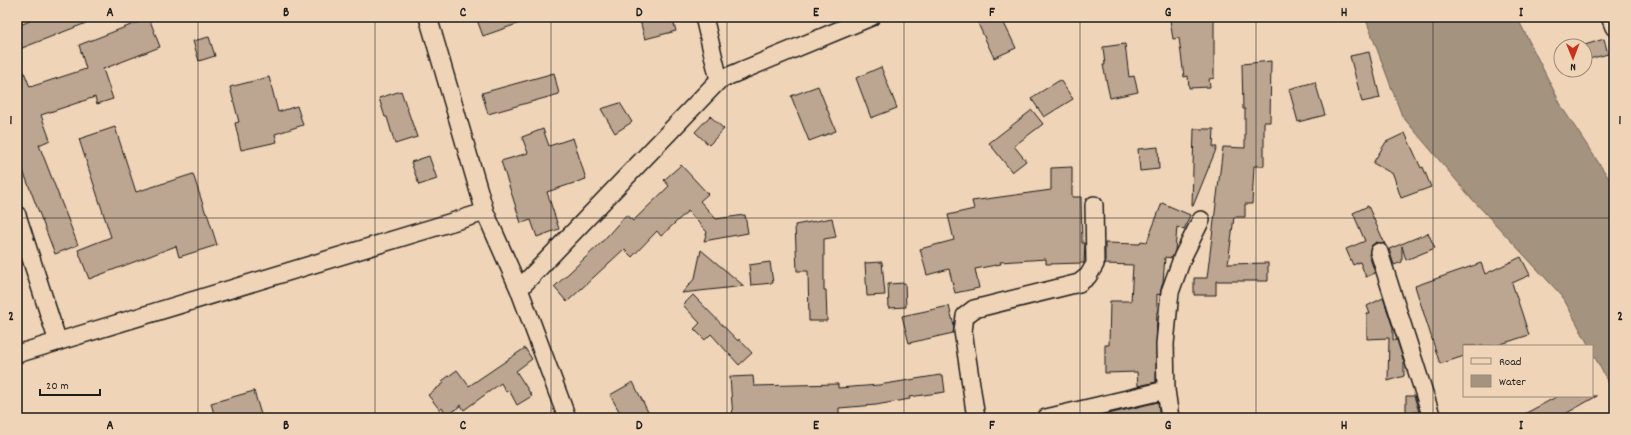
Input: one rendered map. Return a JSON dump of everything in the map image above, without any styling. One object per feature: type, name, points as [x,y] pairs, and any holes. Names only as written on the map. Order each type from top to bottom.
[{"type":"street","points":[[428,17],[485,212],[519,289],[567,418]]},
{"type":"street","points":[[704,17],[719,80]]},
{"type":"street","points":[[519,289],[719,80],[871,17]]},
{"type":"street","points":[[1610,17],[1614,28]]},
{"type":"street","points":[[976,418],[963,331],[965,316],[974,309],[1079,283],[1088,276],[1094,264],[1094,205]]},
{"type":"street","points":[[17,354],[485,212]]},
{"type":"street","points":[[17,215],[58,342]]},
{"type":"street","points":[[1170,418],[1166,390],[1165,344],[1170,292],[1183,256],[1201,220]]},
{"type":"street","points":[[1379,252],[1432,418]]},
{"type":"street","points":[[1046,418],[1166,390]]},
{"type":"water","points":[[1365,17],[1517,17],[1563,109],[1614,186],[1614,393],[1593,354],[1593,345],[1588,345],[1562,296],[1472,199],[1402,116]]},
{"type":"building","points":[[28,17],[99,18],[17,50],[17,26],[30,21]]},
{"type":"building","points":[[476,17],[531,17],[531,19],[483,36]]},
{"type":"building","points":[[639,17],[672,17],[676,31],[645,39]]},
{"type":"building","points":[[975,17],[1001,17],[1016,48],[994,58]]},
{"type":"building","points":[[1188,17],[1214,17],[1214,78],[1209,79],[1210,87],[1189,88],[1188,76],[1184,77],[1179,38],[1173,39],[1170,20]]},
{"type":"building","points":[[149,18],[160,47],[103,69],[113,99],[97,104],[95,97],[41,115],[50,140],[39,145],[78,245],[55,254],[17,155],[17,57],[30,87],[86,69],[79,45]]},
{"type":"building","points":[[209,37],[215,56],[199,61],[193,41]]},
{"type":"building","points":[[1604,39],[1608,54],[1593,58],[1593,42]]},
{"type":"building","points":[[1125,44],[1129,77],[1134,76],[1138,92],[1110,98],[1103,65],[1105,65],[1103,47]]},
{"type":"building","points":[[1369,52],[1380,98],[1362,102],[1350,56]]},
{"type":"building","points":[[1271,61],[1270,122],[1264,122],[1264,166],[1254,166],[1252,204],[1245,204],[1245,217],[1234,217],[1228,264],[1268,263],[1268,281],[1216,281],[1216,295],[1194,295],[1194,278],[1207,278],[1223,147],[1245,148],[1245,109],[1243,109],[1242,64]]},
{"type":"building","points":[[881,67],[897,108],[871,118],[856,78]]},
{"type":"building","points":[[554,73],[559,94],[488,114],[482,93]]},
{"type":"building","points":[[269,77],[278,112],[297,106],[303,125],[275,134],[277,142],[241,150],[235,123],[239,122],[230,87]]},
{"type":"building","points":[[1060,80],[1073,99],[1044,117],[1031,98]]},
{"type":"building","points":[[1315,82],[1325,115],[1298,122],[1289,89]]},
{"type":"building","points":[[818,86],[836,131],[809,141],[791,96]]},
{"type":"building","points":[[401,91],[417,137],[395,144],[387,117],[385,117],[379,98]]},
{"type":"building","points":[[620,103],[632,122],[615,133],[601,109]]},
{"type":"building","points":[[1032,110],[1043,124],[1014,146],[1026,161],[1012,172],[989,143]]},
{"type":"building","points":[[710,116],[724,129],[709,145],[695,132]]},
{"type":"building","points":[[115,127],[136,192],[193,174],[217,245],[179,257],[176,246],[89,279],[78,250],[111,237],[79,139]]},
{"type":"building","points":[[543,129],[549,146],[573,138],[586,179],[547,192],[559,229],[537,237],[531,220],[521,223],[501,161],[528,153],[522,137]]},
{"type":"building","points":[[1194,129],[1214,129],[1213,147],[1217,147],[1192,206]]},
{"type":"building","points":[[1405,133],[1421,168],[1423,167],[1431,187],[1401,198],[1393,174],[1373,163],[1386,142]]},
{"type":"building","points":[[1158,147],[1159,169],[1140,171],[1138,149]]},
{"type":"building","points":[[429,156],[437,179],[419,185],[411,162]]},
{"type":"building","points":[[681,165],[708,194],[700,201],[716,219],[745,215],[748,233],[704,241],[707,232],[688,211],[661,236],[657,231],[632,257],[624,249],[567,302],[554,287],[601,243],[626,215],[633,221],[669,186],[664,180]]},
{"type":"building","points":[[1072,167],[1072,197],[1081,197],[1082,243],[1085,243],[1084,263],[1046,264],[1046,259],[1000,262],[1001,264],[975,269],[979,288],[955,293],[949,269],[927,275],[920,249],[954,240],[948,215],[974,209],[972,201],[1051,190],[1051,168]]},
{"type":"building","points":[[1162,203],[1190,215],[1184,230],[1177,227],[1175,251],[1172,258],[1165,257],[1163,282],[1160,295],[1157,294],[1156,382],[1138,386],[1137,372],[1105,373],[1105,345],[1109,345],[1110,301],[1131,301],[1133,265],[1105,264],[1105,243],[1140,244],[1141,241],[1147,242]]},
{"type":"building","points":[[1368,206],[1385,244],[1376,242],[1371,246],[1369,255],[1375,273],[1366,277],[1360,262],[1353,265],[1346,249],[1365,241],[1353,213]]},
{"type":"building","points":[[832,218],[836,237],[824,239],[824,290],[826,290],[827,321],[809,321],[808,271],[797,271],[795,225]]},
{"type":"building","points":[[1428,233],[1435,248],[1406,260],[1402,246],[1402,262],[1394,265],[1389,249]]},
{"type":"building","points":[[701,250],[744,286],[682,293],[695,278]]},
{"type":"building","points":[[1521,257],[1530,275],[1512,283],[1529,335],[1498,345],[1463,345],[1463,356],[1440,364],[1415,286],[1481,263],[1485,274]]},
{"type":"building","points":[[770,262],[773,283],[751,285],[749,265]]},
{"type":"building","points":[[882,262],[885,295],[867,296],[865,263]]},
{"type":"building","points":[[905,283],[906,307],[889,308],[888,284]]},
{"type":"building","points":[[693,295],[738,341],[739,339],[752,353],[739,365],[711,334],[705,340],[694,329],[700,323],[683,305]]},
{"type":"building","points":[[1383,298],[1393,328],[1393,340],[1397,340],[1404,362],[1404,376],[1388,381],[1389,338],[1367,339],[1367,314],[1370,314],[1367,306]]},
{"type":"building","points":[[949,306],[954,326],[953,333],[909,343],[902,316]]},
{"type":"building","points":[[525,348],[532,359],[516,371],[532,396],[517,405],[509,390],[506,392],[501,383],[464,410],[461,405],[448,416],[442,408],[440,410],[428,395],[444,383],[442,381],[457,370],[469,386]]},
{"type":"building","points":[[940,375],[943,376],[945,392],[909,397],[910,399],[876,405],[839,408],[839,418],[733,418],[730,377],[753,376],[754,386],[838,384],[838,388],[879,385]]},
{"type":"building","points":[[633,382],[649,414],[640,418],[623,418],[610,395]]},
{"type":"building","points":[[254,391],[262,418],[215,418],[211,403]]},
{"type":"building","points":[[1406,396],[1414,396],[1419,412],[1406,412]]},
{"type":"building","points":[[1597,396],[1558,418],[1517,418],[1556,397]]},
{"type":"building","points":[[1158,402],[1160,418],[1096,418],[1096,417]]}]
